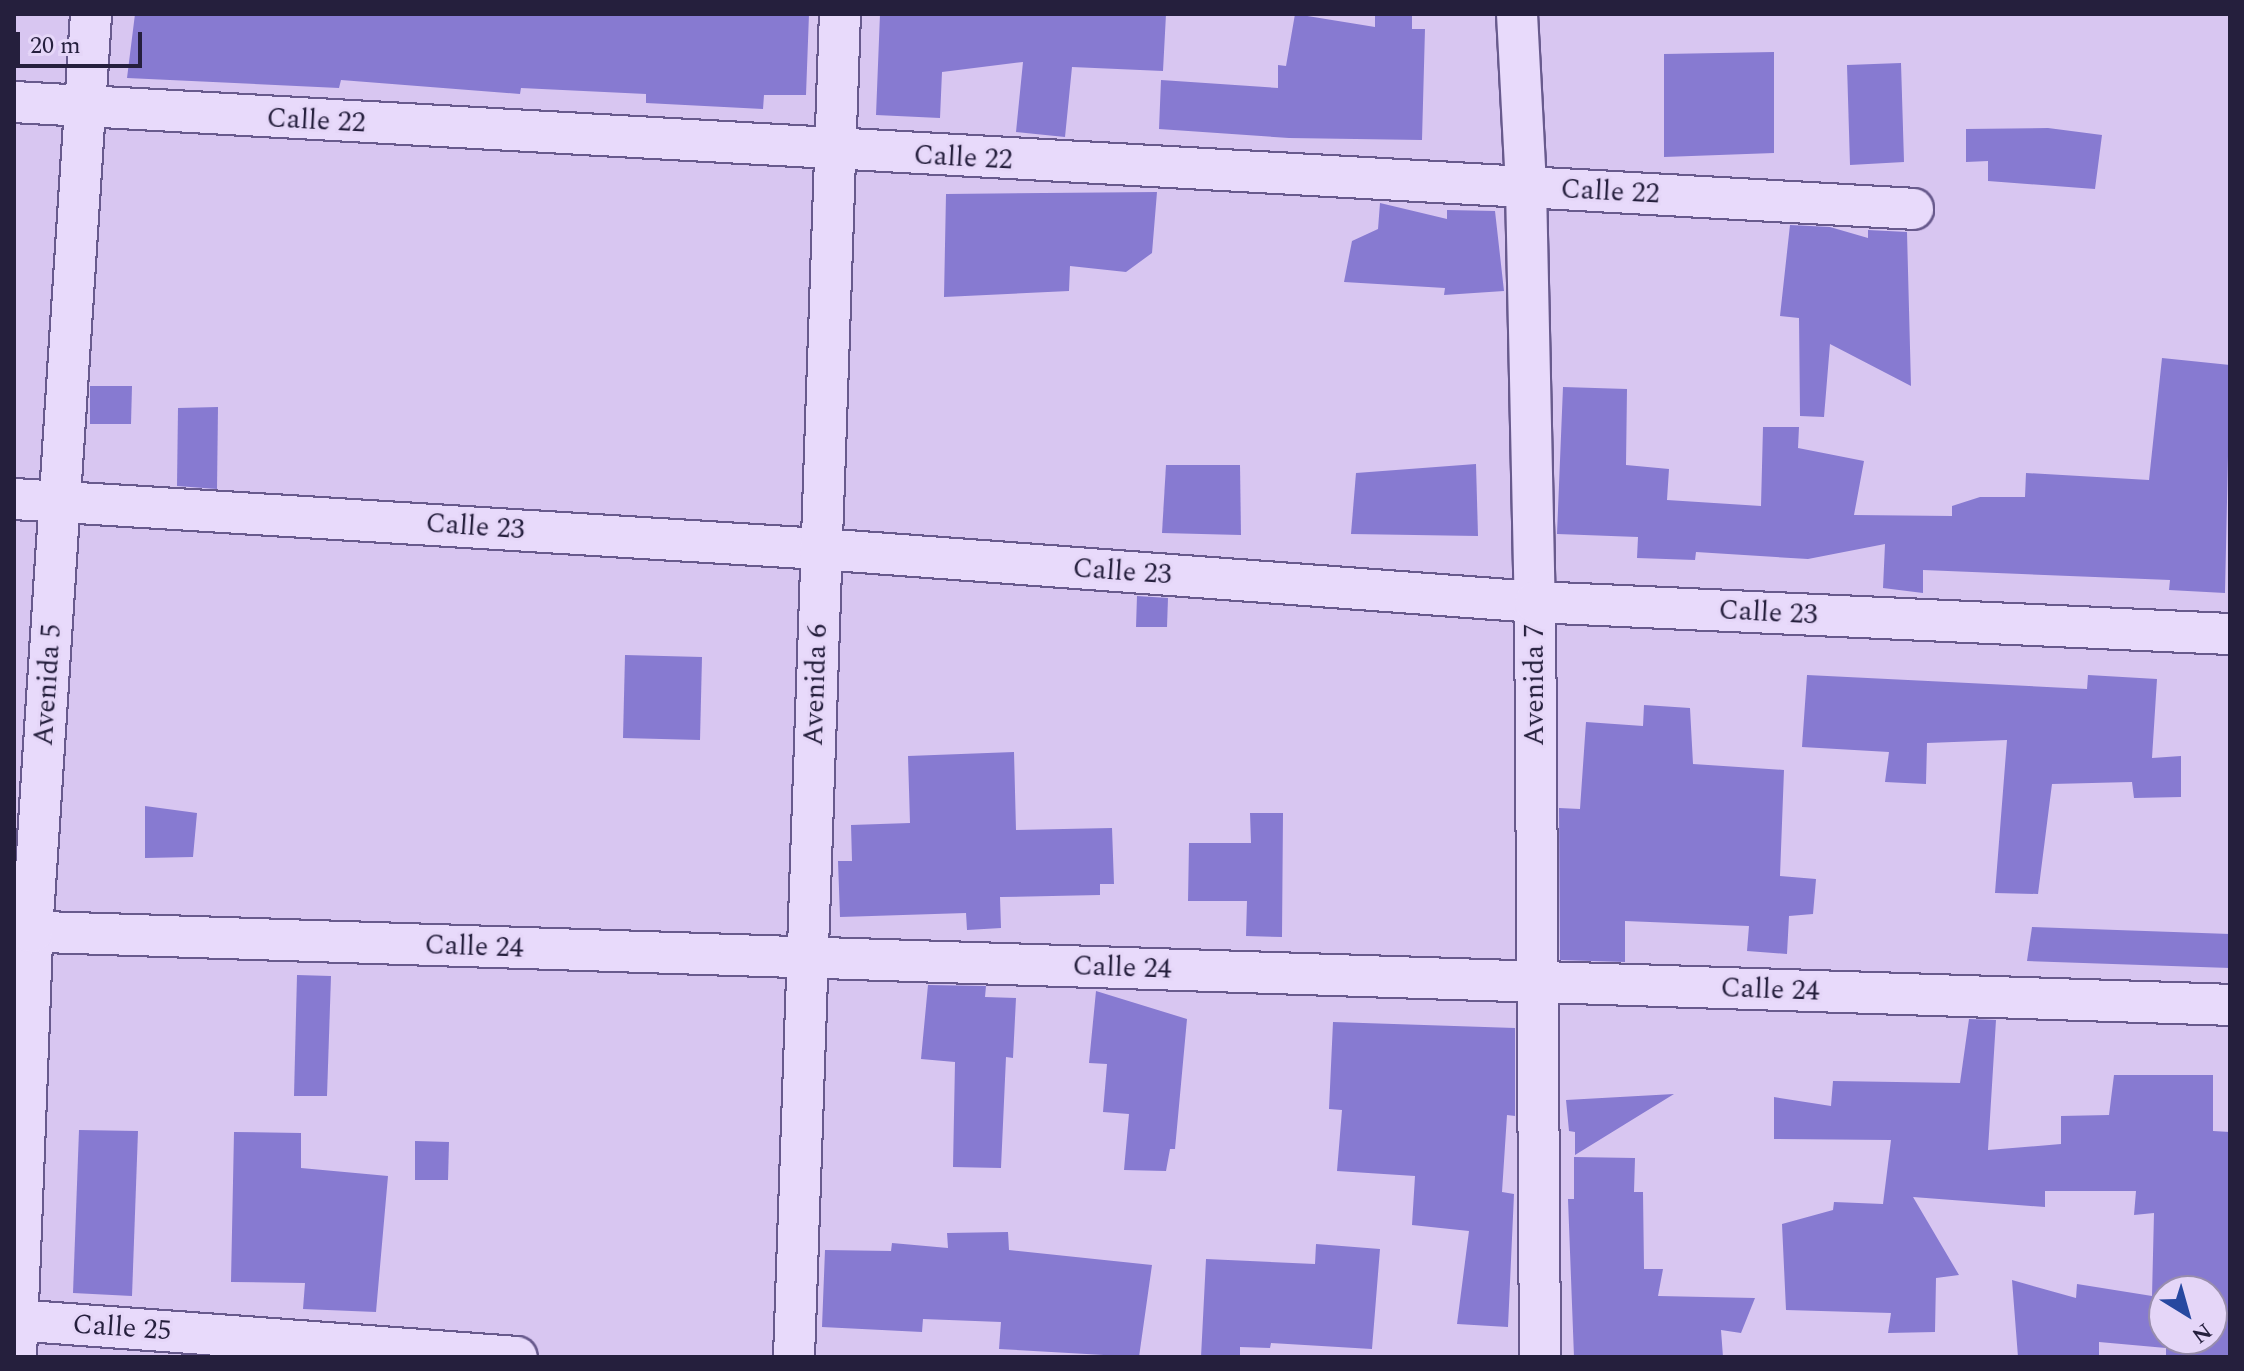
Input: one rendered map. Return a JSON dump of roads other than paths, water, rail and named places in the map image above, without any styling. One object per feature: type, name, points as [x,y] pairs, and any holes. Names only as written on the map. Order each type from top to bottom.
[{"type":"street","name":"Avenida 5","points":[[15,1333],[23,932],[60,501],[91,14]]},
{"type":"street","name":"Avenida 6","points":[[794,1357],[840,14]]},
{"type":"street","name":"Avenida 7","points":[[1517,14],[1526,187],[1535,602],[1535,982],[1540,1357]]},
{"type":"street","name":"Calle 22","points":[[14,102],[833,152],[1913,209]]},
{"type":"street","name":"Calle 23","points":[[14,499],[820,549],[1535,602],[2230,634]]},
{"type":"street","name":"Calle 24","points":[[23,932],[2230,1005]]},
{"type":"street","name":"Calle 25","points":[[15,1333],[517,1357]]}]
